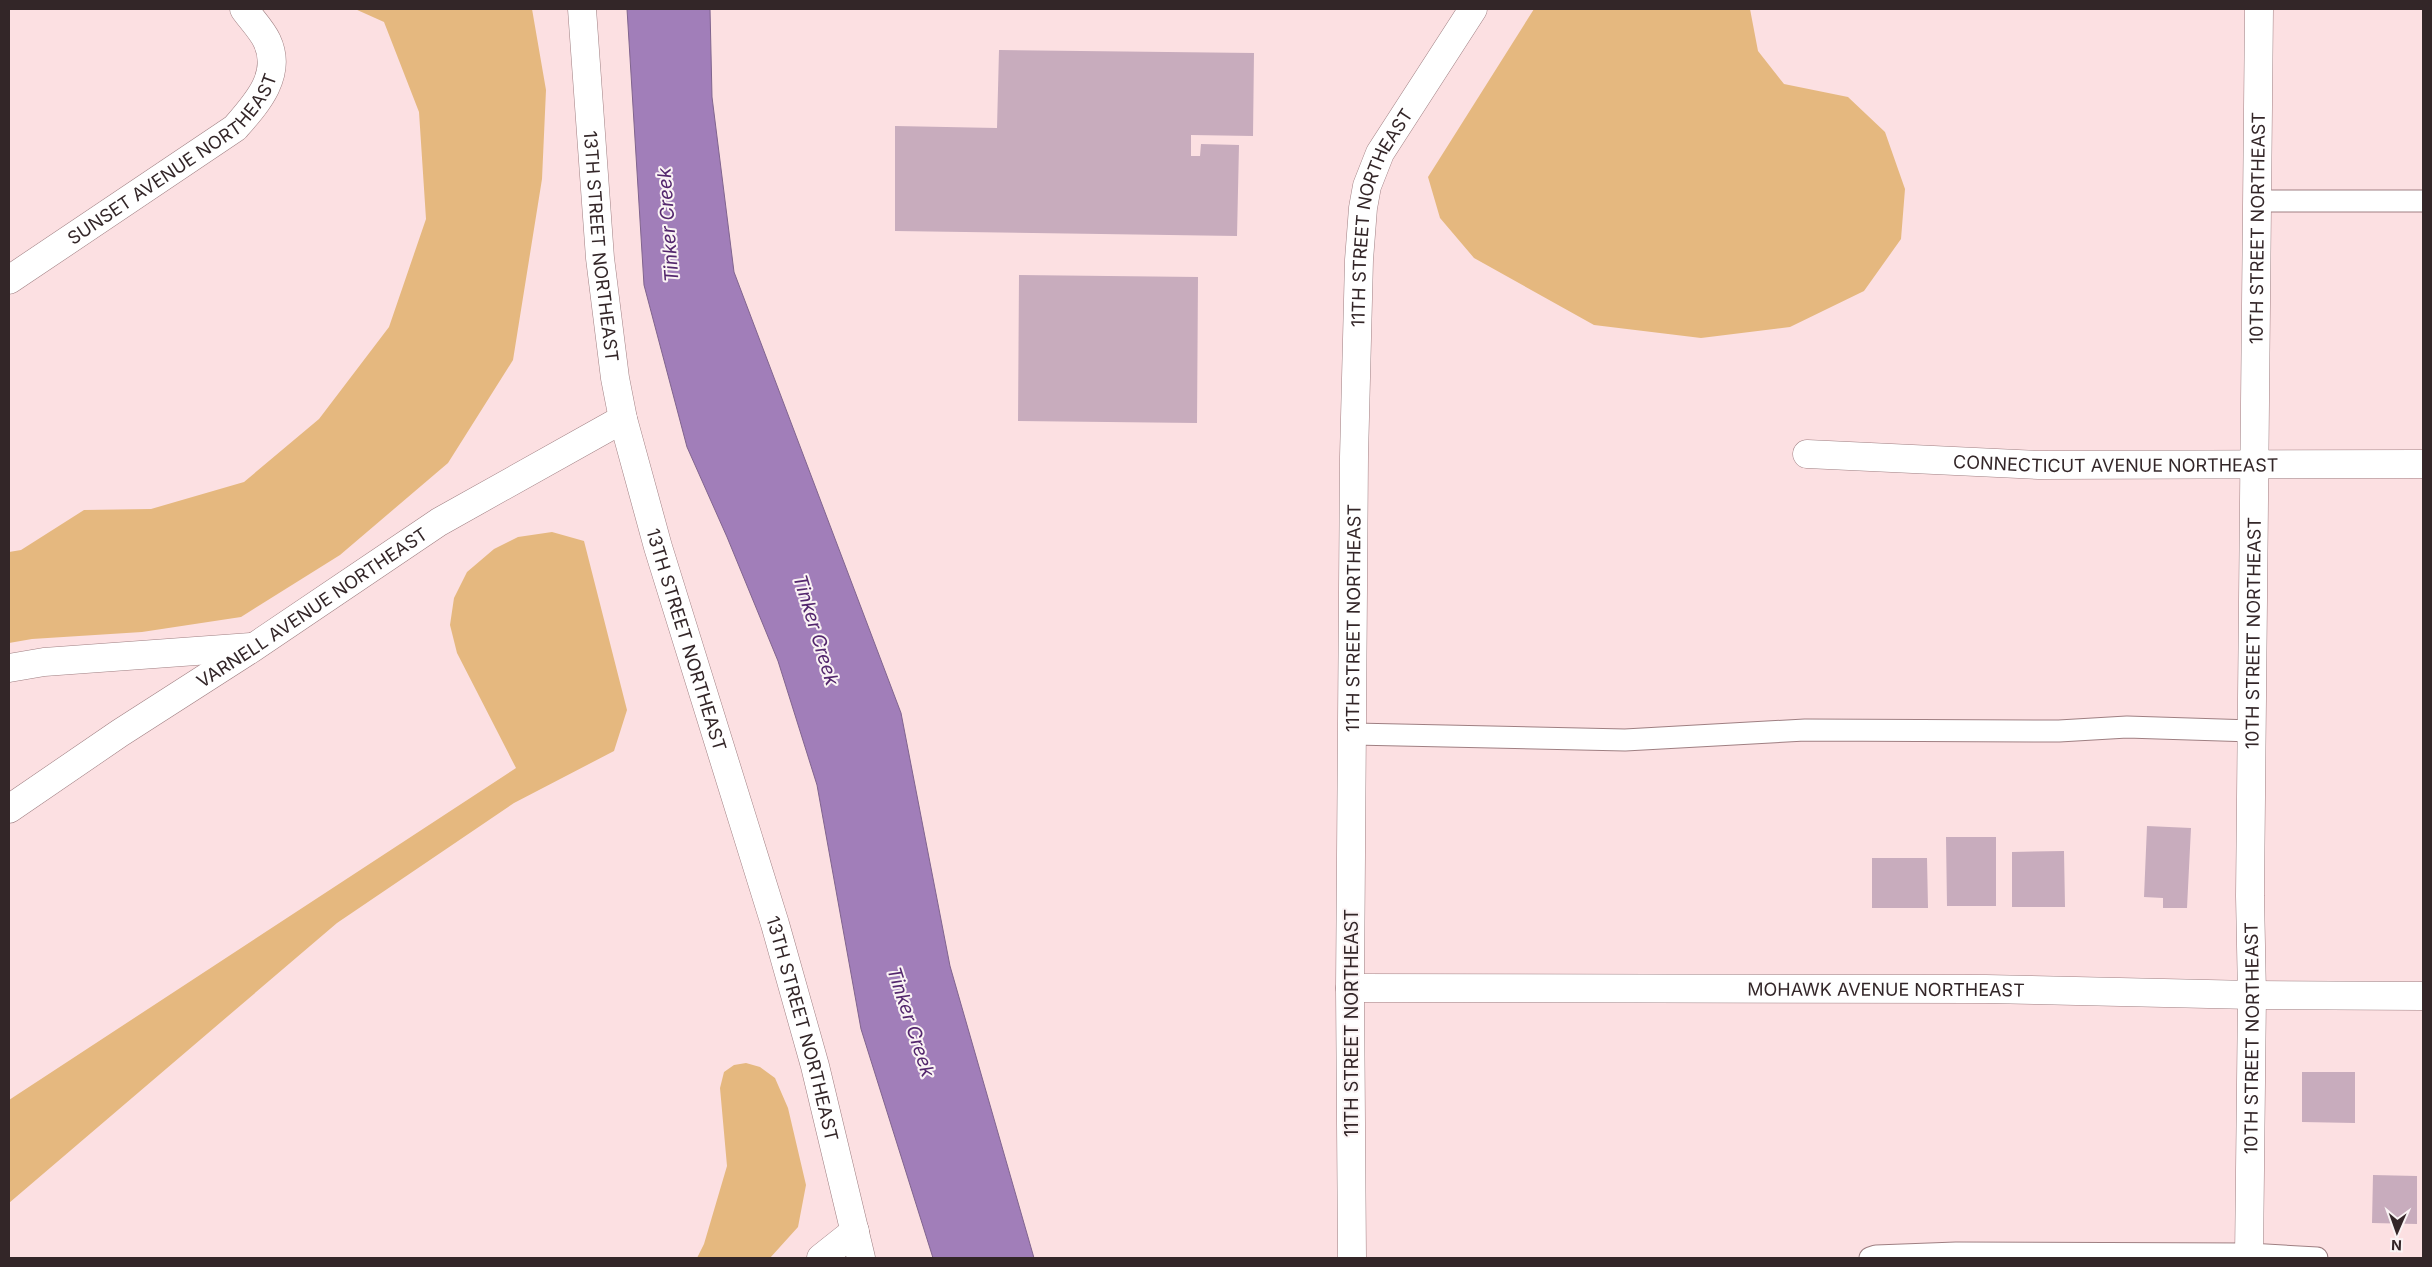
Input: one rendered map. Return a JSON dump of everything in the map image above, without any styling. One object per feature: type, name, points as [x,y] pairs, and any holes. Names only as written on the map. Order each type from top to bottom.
[{"type":"street","name":"SUNSET AVENUE NORTHEAST","points":[[9,280],[235,128],[260,100],[270,76],[272,58],[267,41],[244,9]]},
{"type":"street","name":"13TH STREET NORTHEAST","points":[[582,9],[600,258],[615,378],[623,419],[658,548],[778,933],[815,1066],[862,1258]]},
{"type":"street","name":"11TH STREET NORTHEAST","points":[[1352,1258],[1350,988],[1354,734],[1355,448],[1359,260],[1363,208],[1367,186],[1380,152],[1473,9]]},
{"type":"street","name":"10TH STREET NORTHEAST","points":[[2249,1256],[2252,995],[2250,896],[2260,9]]},
{"type":"street","name":"VARNELL AVENUE NORTHEAST","points":[[9,809],[120,732],[254,647],[439,522],[623,419]]},
{"type":"street","name":"CONNECTICUT AVENUE NORTHEAST","points":[[1808,454],[2040,465],[2423,464]]},
{"type":"street","points":[[9,668],[44,662],[254,647]]},
{"type":"street","name":"MOHAWK AVENUE NORTHEAST","points":[[1350,988],[1986,989],[2252,995],[2423,996]]},
{"type":"street","points":[[821,1258],[855,1230]]},
{"type":"lane","points":[[2258,201],[2423,201]]},
{"type":"lane","points":[[1354,734],[1625,740],[1805,730],[2059,731],[2127,727],[2252,731]]},
{"type":"lane","points":[[1870,1258],[1876,1256],[1956,1253],[2317,1258]]},
{"type":"shaded area","points":[[355,9],[532,9],[546,90],[542,179],[513,360],[448,463],[340,555],[241,617],[142,632],[32,639],[9,643],[9,552],[21,550],[84,510],[151,509],[244,482],[319,419],[389,327],[426,219],[419,112],[384,22]]},
{"type":"shaded area","points":[[1534,9],[1750,9],[1758,51],[1784,84],[1848,97],[1885,132],[1905,189],[1901,239],[1864,291],[1790,327],[1701,338],[1594,325],[1474,258],[1440,218],[1428,177]]},
{"type":"shaded area","points":[[552,532],[584,541],[627,710],[614,751],[514,803],[337,923],[9,1203],[9,1100],[516,768],[457,653],[450,625],[454,598],[467,572],[494,549],[518,537]]},
{"type":"shaded area","points":[[746,1063],[760,1067],[775,1078],[788,1108],[806,1185],[798,1227],[770,1258],[697,1258],[704,1244],[727,1166],[720,1088],[724,1072],[734,1065]]},
{"type":"water","name":"Tinker Creek","points":[[627,9],[710,9],[712,97],[734,272],[901,713],[950,966],[1034,1258],[933,1258],[861,1029],[817,785],[778,661],[727,537],[687,447],[644,285]]},
{"type":"building","points":[[999,50],[1254,53],[1253,136],[1191,135],[1191,156],[1200,156],[1201,144],[1239,145],[1237,236],[895,231],[895,126],[997,128]]},
{"type":"building","points":[[1019,275],[1198,277],[1197,423],[1018,421]]},
{"type":"building","points":[[2147,826],[2191,828],[2187,908],[2163,908],[2163,898],[2144,897]]},
{"type":"building","points":[[1946,837],[1996,837],[1996,906],[1947,906]]},
{"type":"building","points":[[2064,851],[2065,907],[2012,907],[2012,852]]},
{"type":"building","points":[[1872,858],[1927,858],[1928,908],[1872,908]]},
{"type":"building","points":[[2302,1072],[2355,1072],[2355,1123],[2302,1122]]},
{"type":"building","points":[[2373,1175],[2417,1176],[2417,1224],[2372,1223]]}]
